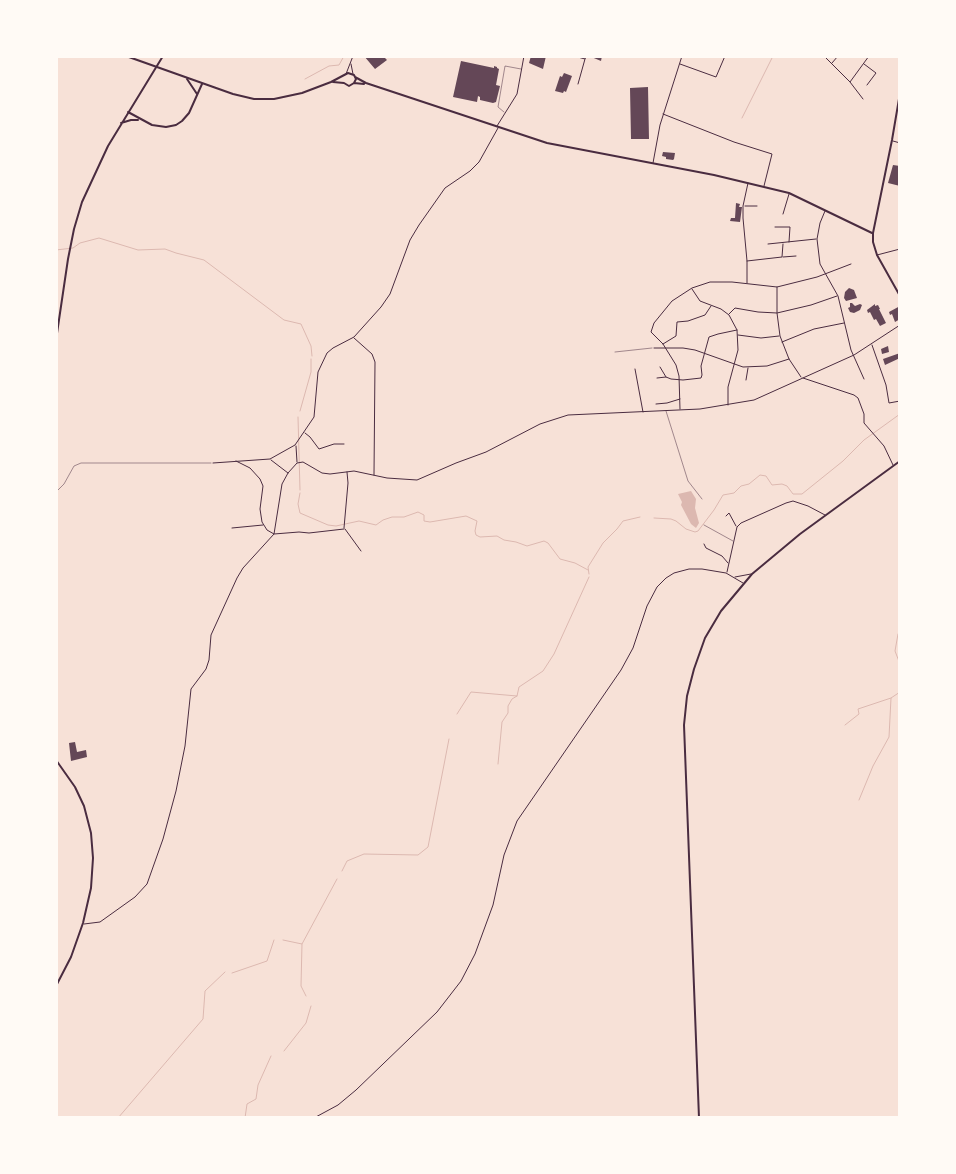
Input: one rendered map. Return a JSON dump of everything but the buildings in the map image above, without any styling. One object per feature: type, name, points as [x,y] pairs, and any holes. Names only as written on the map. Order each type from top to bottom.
[{"type":"main road","points":[[126,56],[187,79],[241,96],[266,99],[302,94],[345,75],[353,74],[366,84],[563,147],[748,182],[789,193],[872,233]]},
{"type":"main road","points":[[56,340],[71,243],[88,187],[121,123],[164,56]]},
{"type":"main road","points":[[344,83],[345,75]]},
{"type":"main road","points":[[354,84],[355,77]]},
{"type":"main road","points":[[187,79],[197,94]]},
{"type":"main road","points":[[331,82],[344,83],[349,86],[366,84]]},
{"type":"main road","points":[[128,112],[140,120],[159,127],[176,124],[189,113],[202,84]]},
{"type":"main road","points":[[900,93],[872,233],[877,255],[900,296]]},
{"type":"main road","points":[[121,123],[140,120]]},
{"type":"main road","points":[[699,1118],[684,725],[694,669],[705,638],[721,611],[742,583],[825,515],[900,461]]},
{"type":"main road","points":[[56,760],[79,794],[87,814],[91,833],[93,874],[83,924],[71,957],[56,986]]},
{"type":"street","points":[[345,75],[353,56]]},
{"type":"street","points":[[213,463],[270,459],[299,441],[314,417],[318,372],[322,361],[330,350],[354,337],[371,319],[390,294],[410,240],[419,225],[445,188],[470,171],[479,162],[504,112],[511,105],[516,94],[524,56]]},
{"type":"street","points":[[574,56],[586,58],[578,84]]},
{"type":"street","points":[[653,163],[663,114],[682,56]]},
{"type":"street","points":[[680,64],[716,77],[725,56]]},
{"type":"street","points":[[824,56],[850,82],[863,99]]},
{"type":"street","points":[[831,63],[838,56]]},
{"type":"street","points":[[850,82],[869,56]]},
{"type":"street","points":[[350,64],[353,74]]},
{"type":"street","points":[[864,64],[876,73],[867,85]]},
{"type":"street","points":[[663,114],[734,142],[772,154],[763,186]]},
{"type":"street","points":[[892,140],[900,142]]},
{"type":"street","points":[[747,284],[743,206],[748,182]]},
{"type":"street","points":[[783,214],[789,193]]},
{"type":"street","points":[[743,206],[757,206]]},
{"type":"street","points":[[825,210],[817,239],[820,264],[838,296],[851,350],[864,379]]},
{"type":"street","points":[[775,227],[789,226],[789,242]]},
{"type":"street","points":[[768,244],[817,239]]},
{"type":"street","points":[[782,257],[784,243]]},
{"type":"street","points":[[877,255],[900,249]]},
{"type":"street","points":[[747,261],[796,256]]},
{"type":"street","points":[[680,410],[679,379],[676,365],[663,344],[651,332],[654,323],[672,301],[692,288],[710,282],[777,287],[798,283],[851,264]]},
{"type":"street","points":[[777,287],[777,313],[780,336],[789,359],[802,378],[858,398],[864,416],[864,423],[884,446],[893,466]]},
{"type":"street","points":[[692,288],[700,301],[721,309],[729,315],[737,330],[738,350],[728,387],[728,405]]},
{"type":"street","points":[[729,315],[735,308],[777,313],[838,296]]},
{"type":"street","points":[[663,344],[676,336],[677,322],[688,321],[705,315],[711,306]]},
{"type":"street","points":[[782,342],[814,329],[845,323]]},
{"type":"street","points":[[299,462],[322,473],[354,471],[413,481],[493,449],[548,420],[568,414],[680,410],[754,400],[854,355],[900,326]]},
{"type":"street","points":[[660,367],[666,376],[671,379],[701,378],[701,366],[706,354],[709,337],[737,330]]},
{"type":"street","points":[[738,335],[761,338],[780,336]]},
{"type":"street","points":[[354,337],[372,354],[375,362],[374,475]]},
{"type":"street","points":[[872,344],[886,385],[889,403],[900,401]]},
{"type":"street","points":[[654,348],[684,348],[748,367],[767,366],[789,359]]},
{"type":"street","points":[[746,380],[748,367]]},
{"type":"street","points":[[635,369],[644,412]]},
{"type":"street","points":[[657,378],[666,376]]},
{"type":"street","points":[[656,404],[680,399]]},
{"type":"street","points":[[304,433],[319,448],[334,444],[344,444]]},
{"type":"street","points":[[296,444],[299,462]]},
{"type":"street","points":[[270,459],[288,473]]},
{"type":"street","points":[[236,461],[250,468],[260,479],[263,493],[260,509],[264,526],[274,534],[344,529],[347,530],[361,552]]},
{"type":"street","points":[[83,924],[100,922],[135,897],[147,884],[163,839],[176,792],[185,746],[191,689],[206,669],[209,660],[210,639],[237,578],[243,568],[274,534],[280,491],[288,473],[299,462]]},
{"type":"street","points":[[344,529],[348,483],[347,472]]},
{"type":"street","points":[[726,573],[737,527],[741,523],[790,502],[808,506],[825,515]]},
{"type":"street","points":[[726,516],[729,513],[737,527]]},
{"type":"street","points":[[232,528],[264,526]]},
{"type":"street","points":[[704,544],[706,548],[722,556],[728,563]]},
{"type":"street","points":[[314,1118],[338,1105],[356,1090],[437,1012],[461,981],[475,954],[493,905],[504,855],[517,821],[621,670],[633,648],[647,606],[657,587],[666,578],[684,570],[702,569],[726,573],[742,583]]},
{"type":"street","points":[[735,577],[752,574]]},
{"type":"lane","points":[[504,112],[498,107],[505,66],[521,69]]},
{"type":"lane","points":[[615,352],[654,348]]},
{"type":"lane","points":[[666,411],[688,481],[702,499]]},
{"type":"lane","points":[[56,492],[64,484],[74,466],[81,463],[213,463]]},
{"type":"lane","points":[[704,525],[733,542]]},
{"type":"shaded area","points":[[691,491],[696,499],[695,508],[699,523],[696,528],[691,524],[681,505],[682,502],[678,494]]},
{"type":"waterway","points":[[305,79],[329,66],[339,65],[344,56]]},
{"type":"waterway","points":[[742,118],[773,56]]},
{"type":"waterway","points":[[56,250],[73,248],[80,243],[99,238],[138,250],[165,249],[204,260],[284,320],[301,324],[311,346],[312,356]]},
{"type":"waterway","points":[[300,411],[311,372],[311,359]]},
{"type":"waterway","points":[[654,518],[671,519],[686,529],[698,531],[723,495],[734,493],[741,486],[749,484],[760,475],[766,476],[772,485],[782,484],[787,486],[793,494],[802,494],[843,461],[864,440],[900,414]]},
{"type":"waterway","points":[[298,417],[300,490]]},
{"type":"waterway","points":[[300,493],[298,504],[300,513],[328,525],[336,526],[359,521],[376,525],[392,517],[404,517],[418,512],[424,515],[424,521],[430,522],[466,516],[477,521],[475,531],[476,535],[480,537],[497,536],[504,540],[527,546],[544,541],[548,543],[560,559],[575,563],[588,570]]},
{"type":"waterway","points":[[589,574],[588,567],[603,543],[623,521],[640,517]]},
{"type":"waterway","points":[[498,764],[502,722],[508,713],[508,706],[512,699],[517,696],[519,687],[543,671],[554,654],[589,577]]},
{"type":"waterway","points":[[898,634],[895,651],[900,664]]},
{"type":"waterway","points":[[457,714],[471,692],[517,696]]},
{"type":"waterway","points":[[859,800],[873,766],[889,737],[891,698],[900,692]]},
{"type":"waterway","points":[[845,725],[859,714],[858,709],[891,698]]},
{"type":"waterway","points":[[342,871],[347,861],[364,854],[418,855],[428,847],[449,739]]},
{"type":"waterway","points":[[283,940],[302,944],[337,879]]},
{"type":"waterway","points":[[232,973],[267,961],[274,940]]},
{"type":"waterway","points":[[302,944],[301,986],[306,996]]},
{"type":"waterway","points":[[118,1118],[203,1019],[205,991],[225,972]]},
{"type":"waterway","points":[[284,1051],[306,1023],[311,1006]]},
{"type":"waterway","points":[[245,1118],[247,1104],[256,1099],[258,1085],[271,1056]]}]
